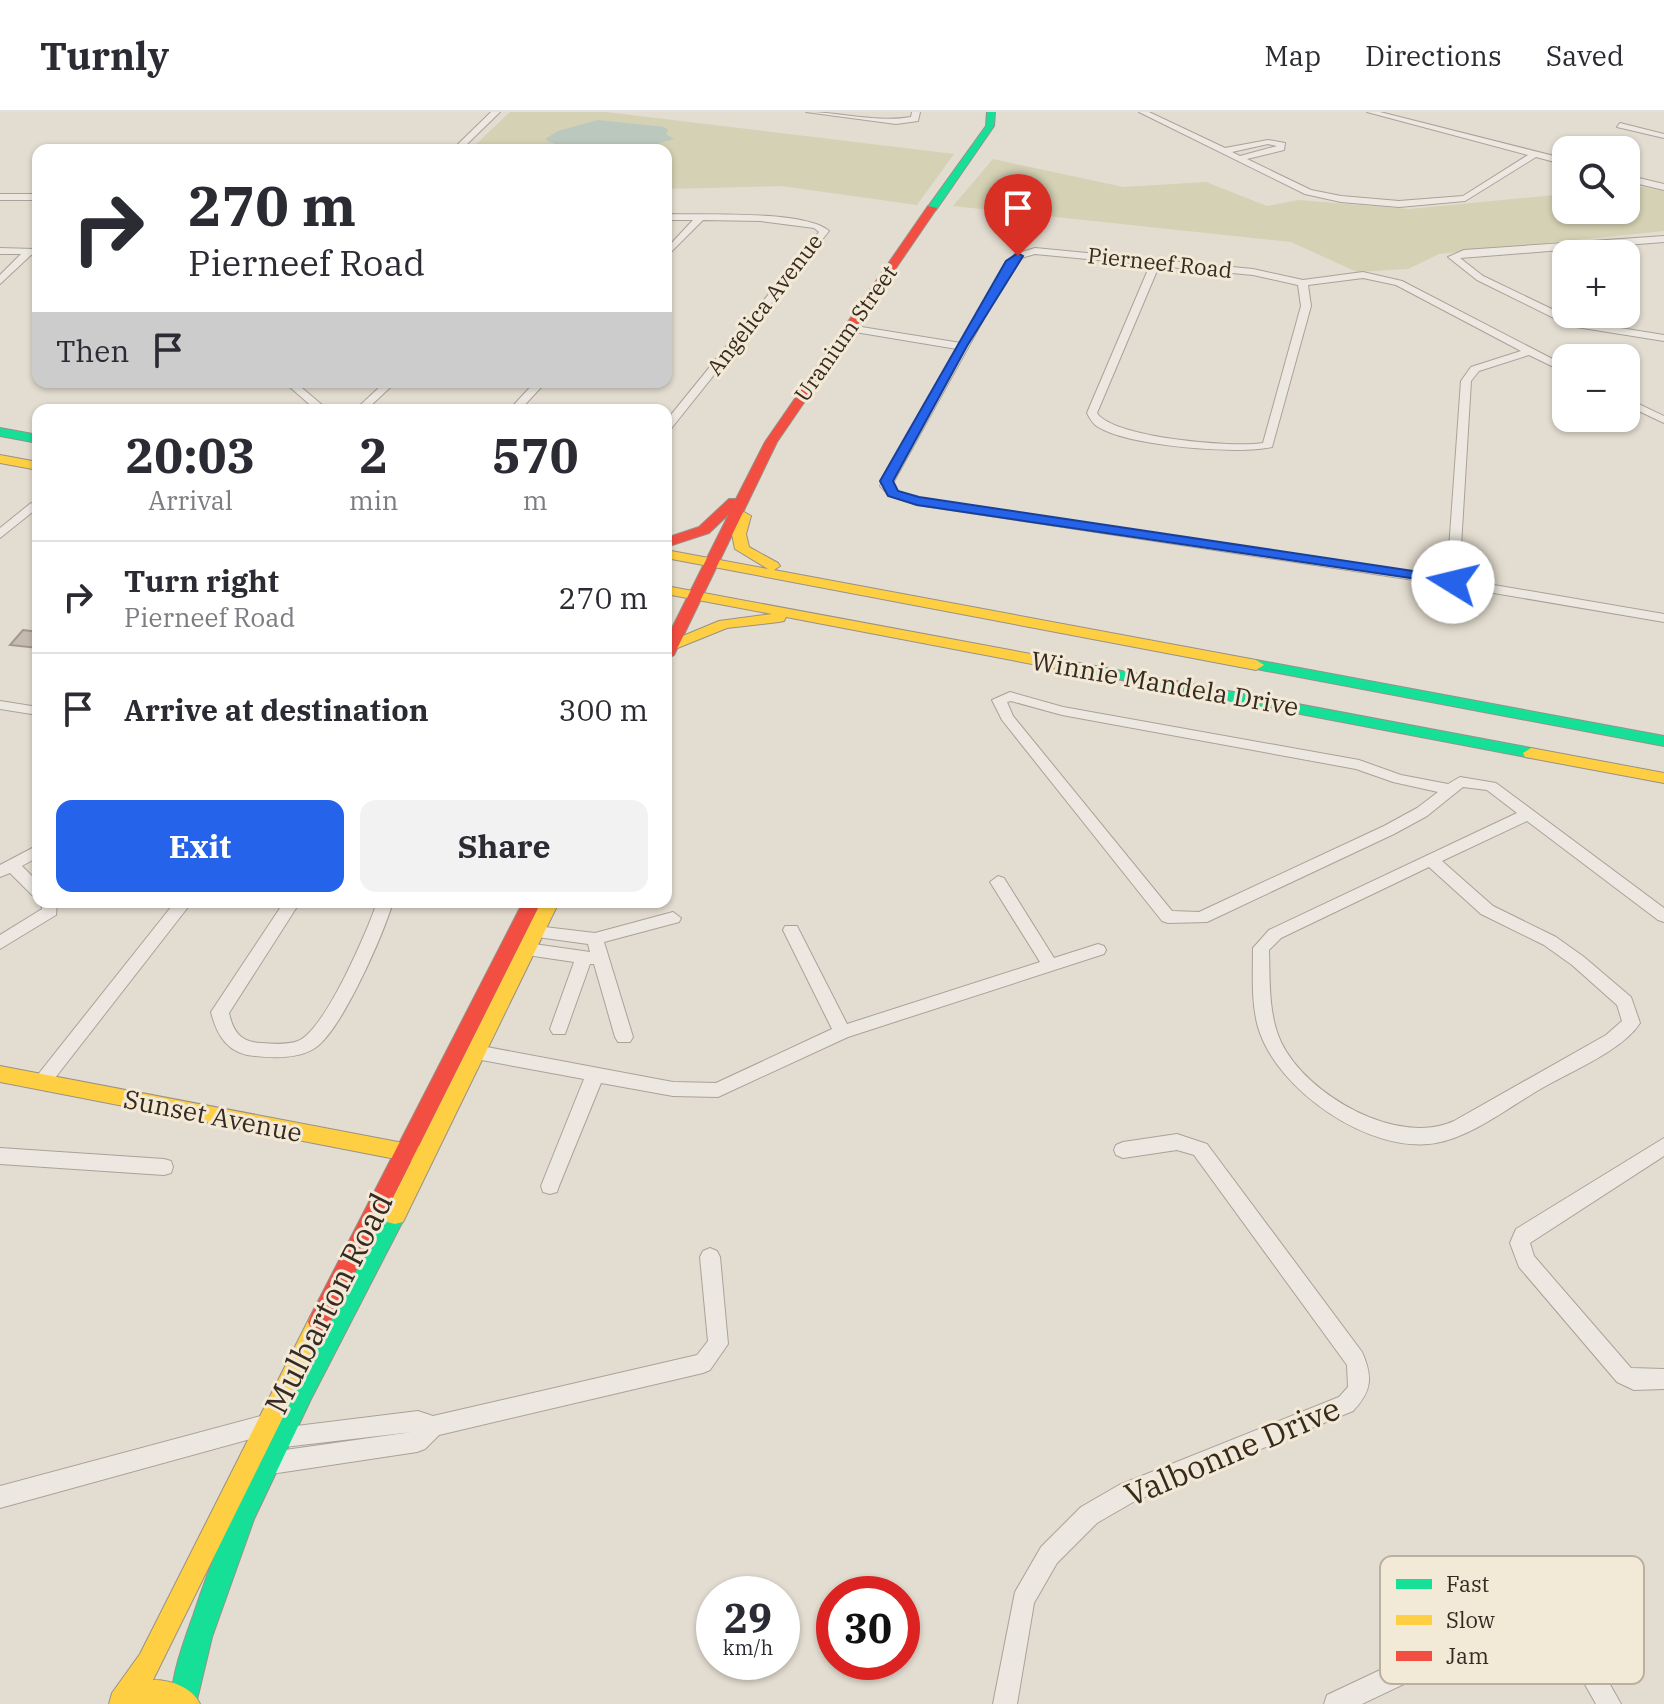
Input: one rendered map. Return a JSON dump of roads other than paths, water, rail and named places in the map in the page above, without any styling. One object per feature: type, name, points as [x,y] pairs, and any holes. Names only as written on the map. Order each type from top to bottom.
[{"type":"street","points":[[462,144],[496,112]]},
{"type":"street","points":[[810,112],[896,122],[915,119],[916,112]]},
{"type":"street","name":"Uranium Street","points":[[713,564],[771,442],[796,401],[990,126],[991,112]]},
{"type":"street","points":[[1144,112],[1314,195],[1408,204],[1465,198],[1535,154]]},
{"type":"street","points":[[1371,112],[1552,158]]},
{"type":"street","points":[[1620,125],[1664,136]]},
{"type":"street","points":[[1224,151],[1268,142],[1282,145],[1281,148],[1239,159]]},
{"type":"street","points":[[1640,181],[1664,187]]},
{"type":"street","points":[[0,197],[32,197]]},
{"type":"street","name":"Angelica Avenue","points":[[672,217],[782,220],[821,227],[824,233],[672,421]]},
{"type":"street","points":[[672,248],[701,217]]},
{"type":"street","points":[[1640,240],[1664,239]]},
{"type":"street","points":[[1552,246],[1464,253],[1453,257],[1480,278],[1552,313]]},
{"type":"street","points":[[0,251],[32,252]]},
{"type":"street","name":"Pierneef Road","points":[[1303,283],[1266,274],[1057,251],[1018,256],[1011,261],[961,346],[886,481],[893,493],[917,501],[1453,582],[1664,618]]},
{"type":"street","points":[[0,281],[32,253]]},
{"type":"street","points":[[1156,261],[1093,418],[1119,432],[1245,449],[1266,446],[1273,437],[1306,306],[1303,283],[1363,275],[1388,279],[1552,363]]},
{"type":"street","points":[[849,328],[961,346]]},
{"type":"street","points":[[1600,328],[1664,338]]},
{"type":"street","points":[[1453,582],[1468,374],[1530,351]]},
{"type":"street","points":[[296,388],[316,404]]},
{"type":"street","points":[[367,404],[384,388]]},
{"type":"street","points":[[520,404],[535,388]]},
{"type":"street","points":[[1640,408],[1664,420]]},
{"type":"street","points":[[0,432],[32,438]]},
{"type":"street","points":[[0,459],[32,465]]},
{"type":"street","points":[[672,542],[686,541],[706,531],[752,484]]},
{"type":"street","points":[[752,484],[739,534],[742,549],[757,560],[824,581]]},
{"type":"street","points":[[0,534],[31,507]]},
{"type":"street","name":"Winnie Mandela Drive","points":[[672,555],[824,581],[1664,741]]},
{"type":"street","points":[[672,642],[713,564]]},
{"type":"street","name":"Winnie Mandela Drive","points":[[672,591],[1664,778]]},
{"type":"street","points":[[672,647],[724,624],[808,616]]},
{"type":"street","points":[[1448,789],[1398,779],[1359,765],[1062,711],[1010,696],[999,700],[1007,717],[1161,912],[1179,919],[1201,918],[1389,830],[1422,812],[1460,782],[1491,786],[1664,916]]},
{"type":"street","points":[[1,707],[32,710]]},
{"type":"street","points":[[1432,861],[1487,910],[1550,941],[1578,961],[1625,1002],[1631,1023],[1612,1040],[1450,1132],[1411,1138],[1355,1120],[1335,1109],[1318,1098],[1295,1071],[1267,1029],[1261,948],[1275,934],[1528,814]]},
{"type":"street","points":[[32,853],[6,868],[32,887]]},
{"type":"street","points":[[998,882],[1049,963]]},
{"type":"street","points":[[0,943],[50,911],[50,908]]},
{"type":"street","points":[[42,1082],[179,908]]},
{"type":"street","points":[[288,908],[220,1012],[224,1033],[239,1046],[288,1051],[313,1041],[362,958],[383,908]]},
{"type":"street","name":"Mulbarton Road","points":[[122,1703],[149,1663],[267,1422],[529,908]]},
{"type":"street","name":"Mulbarton Road","points":[[122,1703],[146,1692],[167,1692],[185,1702],[189,1659],[200,1622],[271,1463],[547,908]]},
{"type":"street","points":[[536,932],[595,939],[673,918]]},
{"type":"street","points":[[791,930],[842,1032]]},
{"type":"street","points":[[559,1029],[592,957],[595,939]]},
{"type":"street","points":[[527,949],[592,957]]},
{"type":"street","points":[[476,1052],[673,1089],[718,1090],[842,1032],[1049,963],[1098,950]]},
{"type":"street","points":[[592,957],[624,1037]]},
{"type":"street","name":"Sunset Avenue","points":[[0,1074],[425,1156]]},
{"type":"street","points":[[550,1186],[595,1075]]},
{"type":"street","name":"Valbonne Drive","points":[[1005,1704],[1023,1600],[1049,1555],[1089,1515],[1127,1493],[1346,1404],[1358,1391],[1359,1369],[1355,1359],[1200,1149],[1177,1142],[1123,1150]]},
{"type":"street","points":[[1664,1146],[1523,1235],[1520,1243],[1526,1261],[1624,1375],[1634,1380],[1664,1379]]},
{"type":"street","points":[[0,1156],[164,1167]]},
{"type":"street","points":[[0,1497],[267,1422],[286,1432],[418,1421],[433,1426],[703,1363],[718,1344],[710,1257]]},
{"type":"street","points":[[271,1463],[417,1442],[433,1426]]},
{"type":"street","points":[[1336,1704],[1380,1683]]},
{"type":"street","points":[[1598,1684],[1609,1704]]}]
